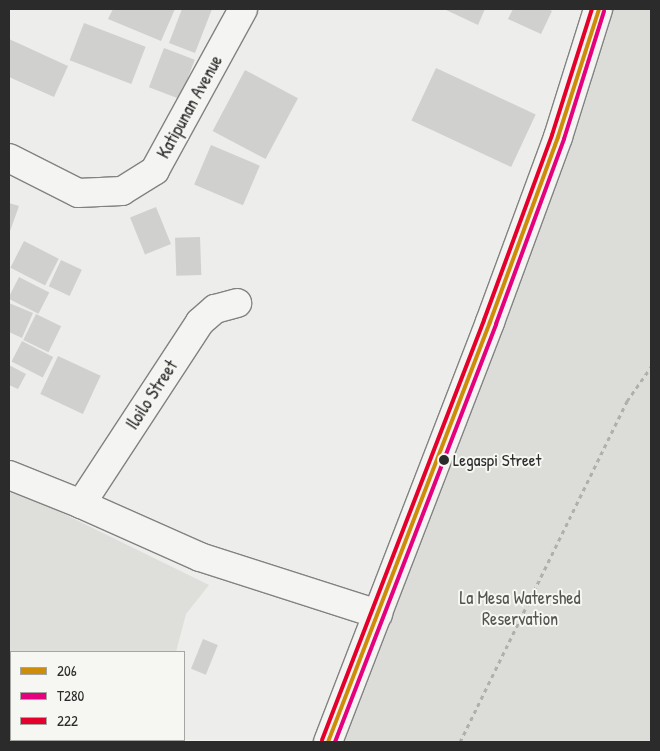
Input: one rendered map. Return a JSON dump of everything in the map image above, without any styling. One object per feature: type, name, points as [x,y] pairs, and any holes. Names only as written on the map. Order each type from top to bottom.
[{"type":"street","name":"Katipunan Avenue","points":[[9,158],[78,193],[122,191],[155,170],[243,9]]},
{"type":"street","points":[[328,742],[558,137],[598,9]]},
{"type":"street","name":"Iloilo Street","points":[[81,504],[200,322],[215,309],[237,303]]},
{"type":"street","points":[[9,475],[81,504],[200,557],[378,614]]},
{"type":"path","points":[[460,742],[627,400],[651,367]]},
{"type":"shaded area","points":[[9,487],[209,585],[186,614],[176,651],[10,651],[10,741],[152,742],[9,742]]},
{"type":"green space","name":"La Mesa Watershed Reservation","points":[[599,9],[651,9],[651,742],[328,742]]},
{"type":"building","points":[[113,9],[175,9],[161,41],[108,19]]},
{"type":"building","points":[[182,9],[212,9],[195,53],[169,43]]},
{"type":"building","points":[[444,9],[485,9],[478,25]]},
{"type":"building","points":[[513,9],[548,9],[552,11],[541,34],[508,19]]},
{"type":"building","points":[[84,23],[146,47],[131,84],[70,60]]},
{"type":"building","points":[[9,39],[68,66],[54,97],[9,77]]},
{"type":"building","points":[[164,48],[195,60],[180,99],[149,87]]},
{"type":"building","points":[[436,68],[536,114],[511,167],[411,121]]},
{"type":"building","points":[[245,70],[298,98],[266,159],[213,131]]},
{"type":"building","points":[[211,145],[260,166],[243,205],[194,185]]},
{"type":"building","points":[[9,203],[19,206],[9,234]]},
{"type":"building","points":[[156,207],[171,244],[145,255],[130,217]]},
{"type":"building","points":[[200,237],[201,275],[176,276],[175,238]]},
{"type":"building","points":[[24,241],[59,259],[45,285],[10,268]]},
{"type":"building","points":[[61,260],[82,270],[70,296],[49,286]]},
{"type":"building","points":[[19,277],[49,292],[38,314],[9,299]]},
{"type":"building","points":[[9,303],[33,313],[22,338],[9,332]]},
{"type":"building","points":[[36,314],[61,326],[48,352],[23,340]]},
{"type":"building","points":[[22,341],[53,357],[43,377],[12,361]]},
{"type":"building","points":[[58,356],[101,376],[83,414],[40,394]]},
{"type":"building","points":[[9,365],[26,374],[18,389],[9,385]]},
{"type":"building","points":[[203,639],[218,645],[206,675],[191,669]]},
{"type":"transit line","name":"222","points":[[322,740],[484,320],[552,135],[592,9]]},
{"type":"transit line","name":"206","points":[[328,742],[490,322],[558,137],[599,9]]},
{"type":"transit line","name":"T280","points":[[335,742],[496,324],[564,139],[604,11]]},
{"type":"place","name":"Legaspi Street","points":[[444,460]]}]
